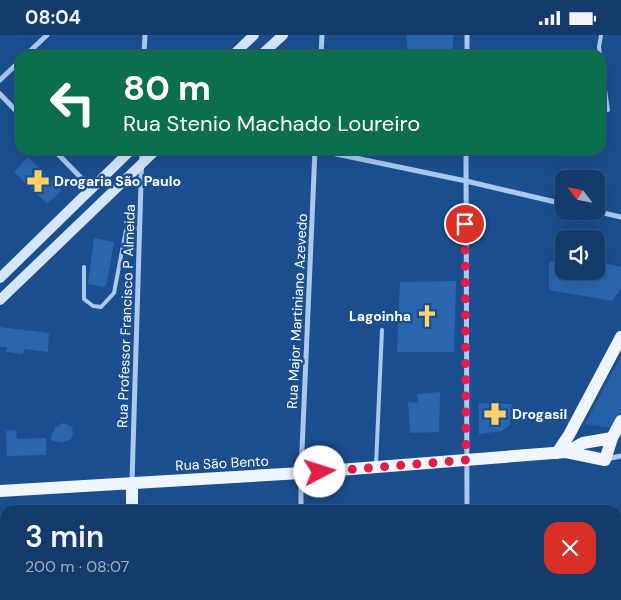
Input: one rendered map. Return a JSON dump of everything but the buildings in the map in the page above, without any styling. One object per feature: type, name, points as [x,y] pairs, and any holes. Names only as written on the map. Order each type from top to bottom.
[{"type":"main road","points":[[238,50],[254,35]]},
{"type":"main road","points":[[266,50],[283,35]]},
{"type":"main road","points":[[0,278],[126,155]]},
{"type":"main road","points":[[0,300],[151,155]]},
{"type":"main road","points":[[561,453],[621,337]]},
{"type":"main road","points":[[605,460],[621,421]]},
{"type":"main road","name":"Rua São Bento","points":[[561,453],[584,443],[614,439]]},
{"type":"main road","name":"Rua São Bento","points":[[0,491],[301,473],[561,453],[605,460]]},
{"type":"main road","points":[[132,483],[132,505]]},
{"type":"street","points":[[31,50],[47,35]]},
{"type":"street","points":[[144,50],[145,35]]},
{"type":"street","points":[[321,50],[322,35]]},
{"type":"street","points":[[467,35],[467,50]]},
{"type":"street","points":[[0,80],[15,66]]},
{"type":"street","points":[[0,94],[15,110]]},
{"type":"street","points":[[59,155],[92,189]]},
{"type":"street","name":"Rua Professor Francisco P Almeida","points":[[132,483],[142,155]]},
{"type":"street","name":"Rua Major Martiniano Azevedo","points":[[301,505],[316,155]]},
{"type":"street","points":[[340,155],[555,202]]},
{"type":"street","points":[[466,155],[467,505]]},
{"type":"street","points":[[605,213],[621,217]]},
{"type":"street","name":"Rua São Bento","points":[[605,460],[621,456]]},
{"type":"lane","points":[[599,50],[601,35]]},
{"type":"lane","points":[[606,97],[608,110]]},
{"type":"lane","points":[[84,267],[84,299],[93,306],[101,307],[114,293],[126,230],[139,228]]},
{"type":"lane","points":[[376,467],[382,330]]},
{"type":"shaded area","points":[[621,356],[621,412],[611,428],[585,424]]},
{"type":"place","name":"Drogaria São Paulo","points":[[38,181]]},
{"type":"place","name":"Lagoinha","points":[[427,316]]},
{"type":"place","name":"Drogasil","points":[[495,414]]},
{"type":"route","points":[[320,472],[466,460],[465,224]]}]
